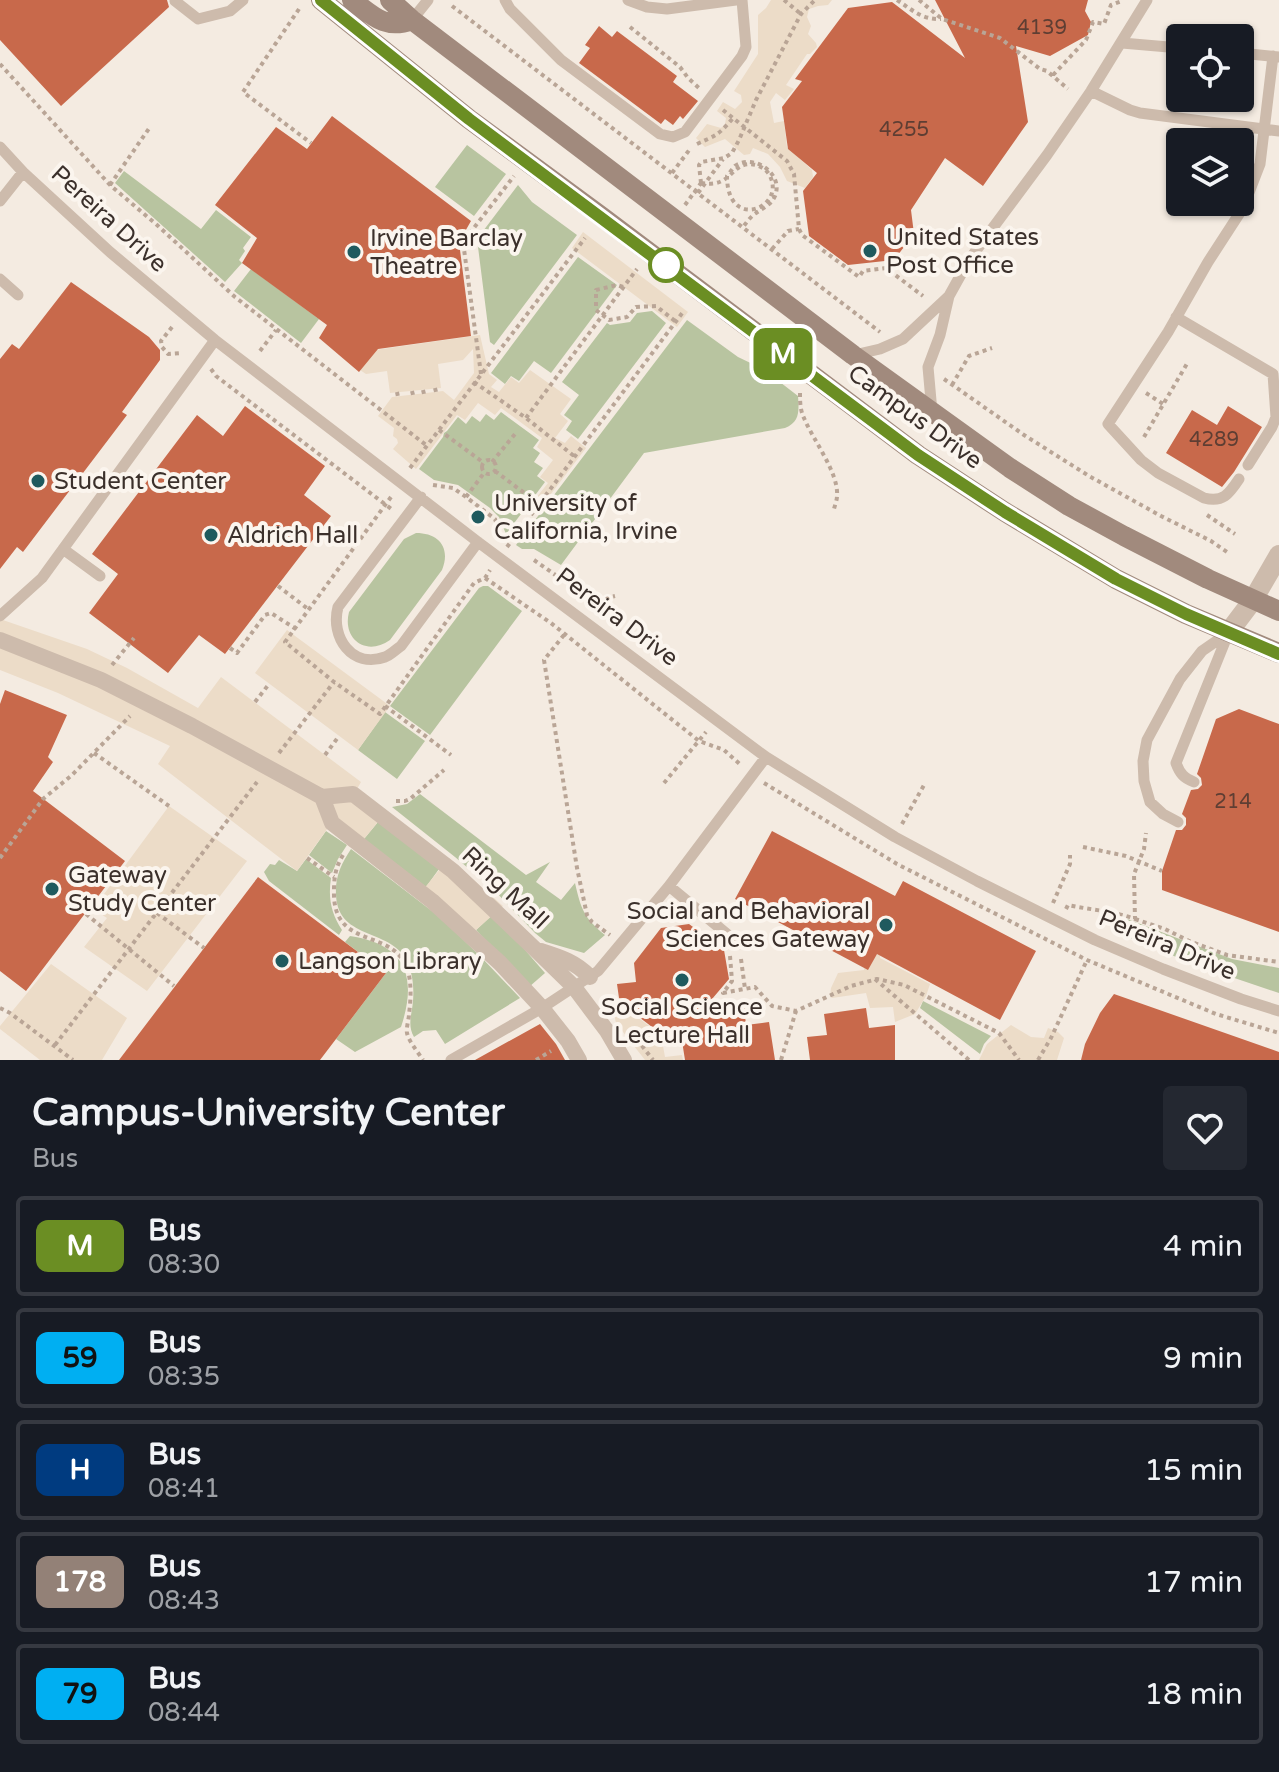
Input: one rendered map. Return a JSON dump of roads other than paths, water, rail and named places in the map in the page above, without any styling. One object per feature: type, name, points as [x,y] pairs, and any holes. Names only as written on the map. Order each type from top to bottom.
[{"type":"main road","name":"Campus Drive","points":[[321,0],[469,119],[918,455],[1116,579],[1228,633],[1279,653]]},
{"type":"main road","points":[[352,0],[391,25],[412,20]]},
{"type":"main road","name":"Campus Drive","points":[[390,0],[412,20],[853,355],[1010,468],[1069,506],[1208,579],[1279,611]]},
{"type":"street","points":[[1228,633],[1253,600],[1279,555]]},
{"type":"street","name":"Ring Mall","points":[[0,640],[101,680],[322,797],[353,794],[453,871],[574,987],[624,1060]]},
{"type":"street","points":[[322,797],[332,823],[432,901],[500,963],[542,1008],[579,1060]]},
{"type":"street","points":[[536,950],[565,959],[581,967],[590,977]]},
{"type":"lane","points":[[175,1],[198,19],[230,11],[243,0]]},
{"type":"lane","points":[[412,20],[428,0]]},
{"type":"lane","points":[[505,0],[510,9],[561,60],[660,134],[673,137],[685,132],[742,56],[746,47],[739,0],[667,9],[647,7],[628,0]]},
{"type":"lane","points":[[932,413],[928,367],[940,335],[949,296],[969,260],[1091,91],[1147,0]]},
{"type":"lane","points":[[1122,43],[1166,47]]},
{"type":"lane","points":[[1239,479],[1222,499],[1204,498],[1158,473],[1130,449],[1108,424],[1243,208],[1260,164],[1276,56],[1254,54]]},
{"type":"lane","points":[[1091,91],[1140,113],[1279,131]]},
{"type":"lane","name":"Pereira Drive","points":[[0,147],[110,252],[215,340],[766,757],[895,837],[1095,940],[1163,969],[1279,1011]]},
{"type":"lane","points":[[0,201],[23,172]]},
{"type":"lane","points":[[0,279],[18,295]]},
{"type":"lane","points":[[853,355],[880,349],[903,339],[949,296]]},
{"type":"lane","points":[[1176,317],[1273,374],[1276,417],[1248,465]]},
{"type":"lane","points":[[0,616],[42,578],[215,340]]},
{"type":"lane","points":[[421,497],[338,607],[335,621],[337,636],[351,653],[372,660],[390,655],[401,646],[478,542]]},
{"type":"lane","points":[[63,549],[100,576]]},
{"type":"lane","points":[[1194,782],[1180,773],[1176,763],[1228,633]]},
{"type":"lane","points":[[1178,822],[1150,802],[1143,771],[1147,740],[1180,679],[1202,651],[1228,633]]},
{"type":"lane","points":[[451,1060],[542,1008],[598,971],[669,886],[766,757]]},
{"type":"lane","points":[[669,886],[734,947]]},
{"type":"place","name":"United States Post Office","points":[[870,251]]},
{"type":"place","name":"Irvine Barclay Theatre","points":[[354,252]]},
{"type":"place","name":"Student Center","points":[[38,481]]},
{"type":"place","name":"University of California, Irvine","points":[[478,517]]},
{"type":"place","name":"Aldrich Hall","points":[[211,535]]},
{"type":"place","name":"Gateway Study Center","points":[[52,889]]},
{"type":"place","name":"Social and Behavioral Sciences Gateway","points":[[886,925]]},
{"type":"place","name":"Langson Library","points":[[282,961]]},
{"type":"place","name":"Social Science Lecture Hall","points":[[682,980]]}]
